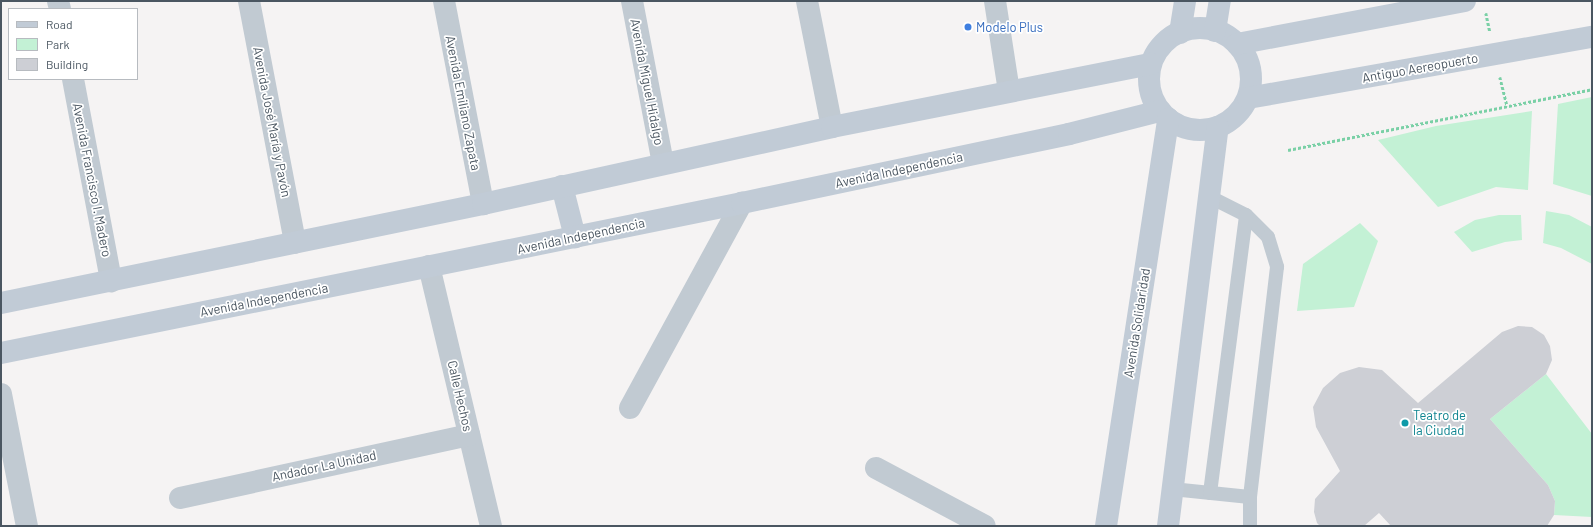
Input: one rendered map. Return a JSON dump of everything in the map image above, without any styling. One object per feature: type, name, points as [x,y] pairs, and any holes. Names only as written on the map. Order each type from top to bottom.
[{"type":"main road","points":[[1180,33],[1185,1]]},
{"type":"main road","points":[[1216,31],[1220,1]]},
{"type":"main road","points":[[1237,44],[1466,1]]},
{"type":"main road","points":[[1191,29],[1216,31],[1237,44],[1246,55],[1250,69],[1251,84],[1248,98],[1230,120],[1218,127],[1201,130],[1184,127],[1164,115],[1152,96],[1149,80],[1151,64],[1167,40],[1180,33],[1191,29]]},
{"type":"main road","name":"Antiguo Aereopuerto","points":[[1248,98],[1592,37]]},
{"type":"main road","points":[[1,303],[483,204],[663,163],[832,127],[1151,64]]},
{"type":"main road","name":"Avenida Independencia","points":[[1,353],[742,204],[1164,115]]},
{"type":"main road","name":"Avenida Solidaridad","points":[[1106,526],[1164,115]]},
{"type":"main road","points":[[1168,526],[1218,127]]},
{"type":"main road","points":[[562,186],[575,237]]},
{"type":"street","name":"Avenida José María y Pavón","points":[[249,1],[295,243]]},
{"type":"street","name":"Avenida Emiliano Zapata","points":[[444,1],[483,204]]},
{"type":"street","name":"Avenida Miguel Hidalgo","points":[[632,1],[663,163]]},
{"type":"street","points":[[807,1],[832,127]]},
{"type":"street","points":[[995,1],[1009,91]]},
{"type":"street","name":"Avenida Francisco I. Madero","points":[[73,80],[111,281]]},
{"type":"street","points":[[630,408],[742,204]]},
{"type":"street","name":"Calle Hechos","points":[[429,266],[491,526]]},
{"type":"street","points":[[1,394],[26,526]]},
{"type":"street","name":"Andador La Unidad","points":[[180,498],[469,435]]},
{"type":"street","points":[[876,468],[985,526]]},
{"type":"lane","points":[[1210,197],[1246,215],[1268,237],[1277,267],[1250,497],[1250,526]]},
{"type":"lane","points":[[1210,493],[1246,215]]},
{"type":"lane","points":[[1172,489],[1250,497]]},
{"type":"path","points":[[1288,150],[1592,89]]},
{"type":"green space","points":[[1592,97],[1592,196],[1553,184],[1558,104]]},
{"type":"green space","points":[[1532,111],[1528,190],[1496,187],[1438,207],[1378,140],[1436,126]]},
{"type":"green space","points":[[1546,211],[1569,215],[1592,227],[1592,264],[1561,248],[1543,243]]},
{"type":"green space","points":[[1499,215],[1521,215],[1522,240],[1505,242],[1472,252],[1454,232],[1475,220]]},
{"type":"green space","points":[[1360,223],[1378,241],[1354,307],[1297,311],[1303,264]]},
{"type":"green space","points":[[1546,374],[1592,434],[1592,517],[1554,515],[1555,501],[1548,485],[1490,419]]},
{"type":"building","name":"Teatro de la Ciudad","points":[[1518,326],[1532,327],[1544,335],[1550,346],[1552,360],[1546,374],[1490,419],[1548,485],[1555,501],[1554,515],[1547,526],[1391,526],[1379,513],[1364,526],[1320,526],[1317,523],[1314,512],[1315,499],[1340,471],[1316,427],[1313,407],[1323,388],[1340,373],[1359,367],[1382,370],[1418,403],[1502,332]]},
{"type":"place","name":"Modelo Plus","points":[[968,27]]},
{"type":"place","name":"Teatro de la Ciudad","points":[[1405,423]]}]
